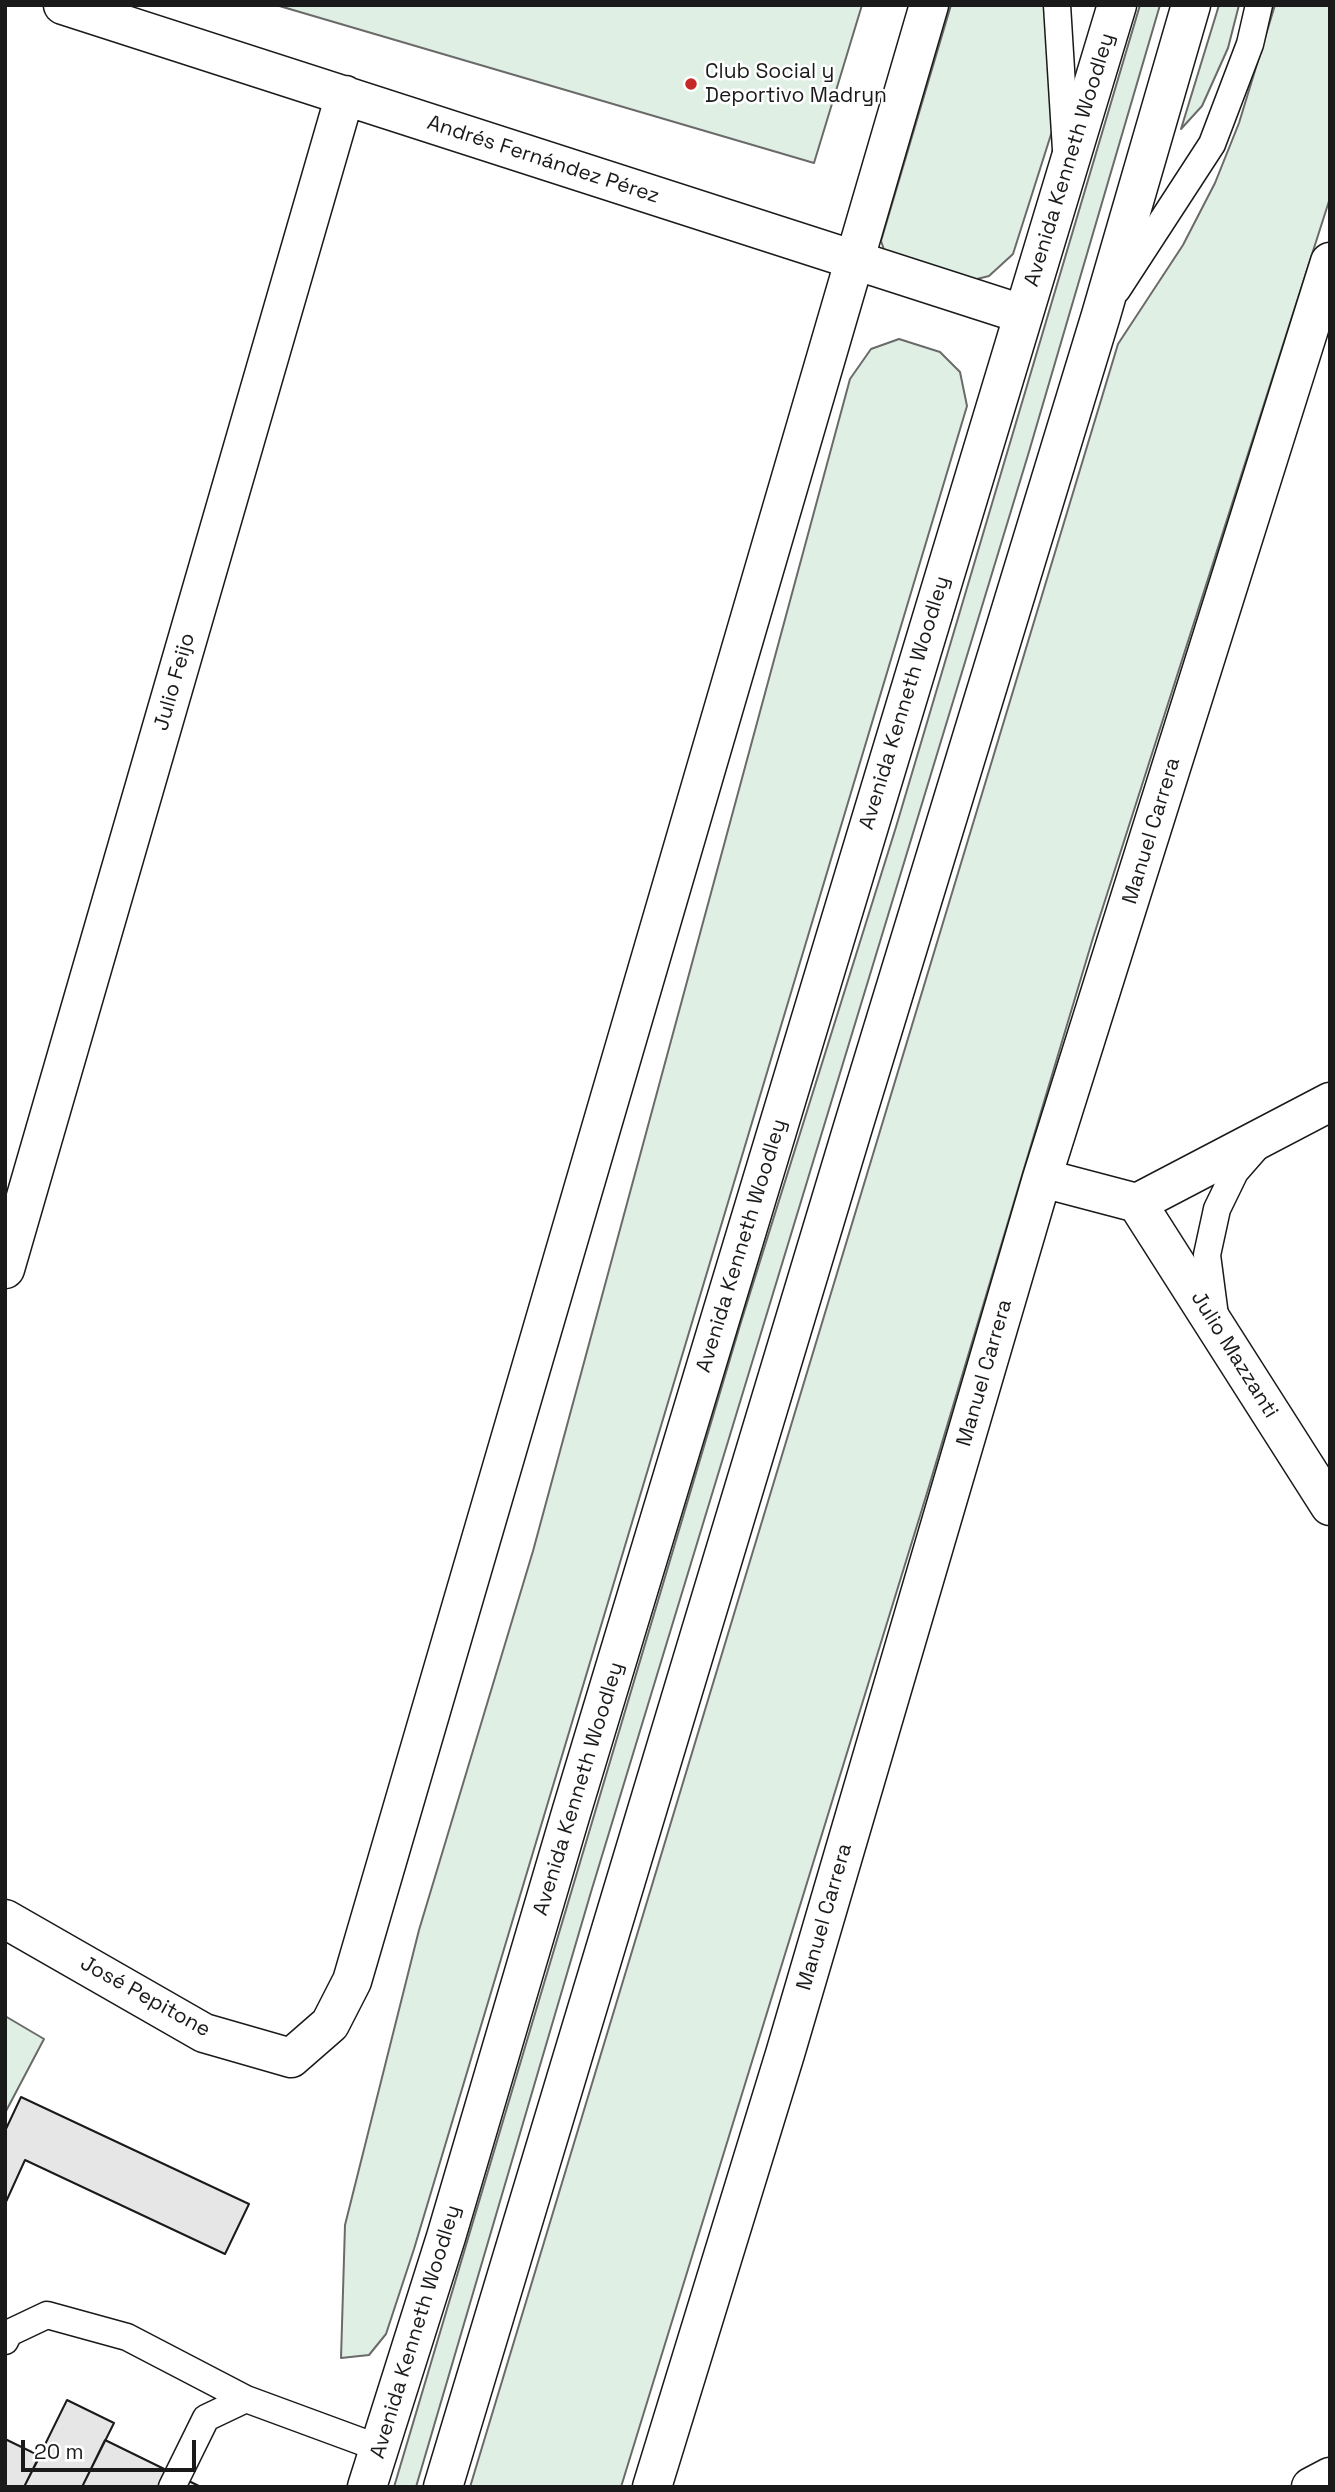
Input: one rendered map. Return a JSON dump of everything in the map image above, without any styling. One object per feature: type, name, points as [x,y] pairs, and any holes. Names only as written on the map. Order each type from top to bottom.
[{"type":"street","name":"Andrés Fernández Pérez","points":[[63,5],[1022,314]]},
{"type":"street","points":[[855,262],[929,5]]},
{"type":"street","name":"Avenida Kenneth Woodley","points":[[367,2487],[446,2237],[575,1800],[1117,5]]},
{"type":"street","points":[[443,2487],[1101,315],[1191,5]]},
{"type":"street","name":"Julio Feijo","points":[[5,1269],[345,95]]},
{"type":"street","name":"José Pepitone","points":[[5,1919],[204,2033],[291,2058],[330,2024],[352,1981],[855,262]]},
{"type":"street","name":"Manuel Carrera","points":[[652,2487],[785,2054],[1042,1178],[1330,262]]},
{"type":"street","points":[[1042,1178],[1138,1203],[1330,1102]]},
{"type":"street","name":"Julio Mazzanti","points":[[1138,1203],[1330,1506]]},
{"type":"street","points":[[1311,2487],[1330,2477]]},
{"type":"lane","points":[[1058,5],[1068,170]]},
{"type":"lane","points":[[1101,315],[1212,144],[1250,44],[1259,5]]},
{"type":"lane","points":[[1217,1328],[1207,1255],[1217,1209],[1235,1172],[1266,1136]]},
{"type":"lane","points":[[5,2341],[9,2333],[47,2315],[127,2337],[246,2399],[379,2448]]},
{"type":"lane","points":[[173,2487],[206,2418],[246,2399]]},
{"type":"green space","name":"Club Social y Deportivo Madryn","points":[[276,5],[862,5],[814,163]]},
{"type":"green space","points":[[951,5],[1047,5],[1054,125],[1013,254],[989,276],[953,285],[890,267],[881,241]]},
{"type":"green space","points":[[1140,5],[1160,5],[1028,455],[591,1892],[416,2487],[394,2487],[741,1322],[896,827]]},
{"type":"green space","points":[[1219,5],[1239,5],[1228,48],[1202,106],[1181,129]]},
{"type":"green space","points":[[1275,5],[1330,5],[1330,198],[1093,938],[927,1493],[621,2487],[470,2487],[1118,344],[1183,245],[1215,183],[1239,123]]},
{"type":"green space","points":[[899,339],[940,352],[960,372],[967,406],[414,2249],[386,2334],[369,2355],[341,2358],[345,2225],[419,1930],[533,1551],[850,379],[871,349]]},
{"type":"green space","points":[[5,2016],[44,2039],[5,2113]]},
{"type":"building","points":[[21,2097],[249,2204],[225,2254],[25,2160],[5,2204],[5,2131]]},
{"type":"building","points":[[67,2400],[114,2423],[82,2487],[24,2487]]},
{"type":"building","points":[[5,2439],[40,2456],[24,2487],[5,2487]]},
{"type":"building","points":[[105,2440],[201,2487],[82,2487]]},
{"type":"place","name":"Club Social y Deportivo Madryn","points":[[691,84]]}]
